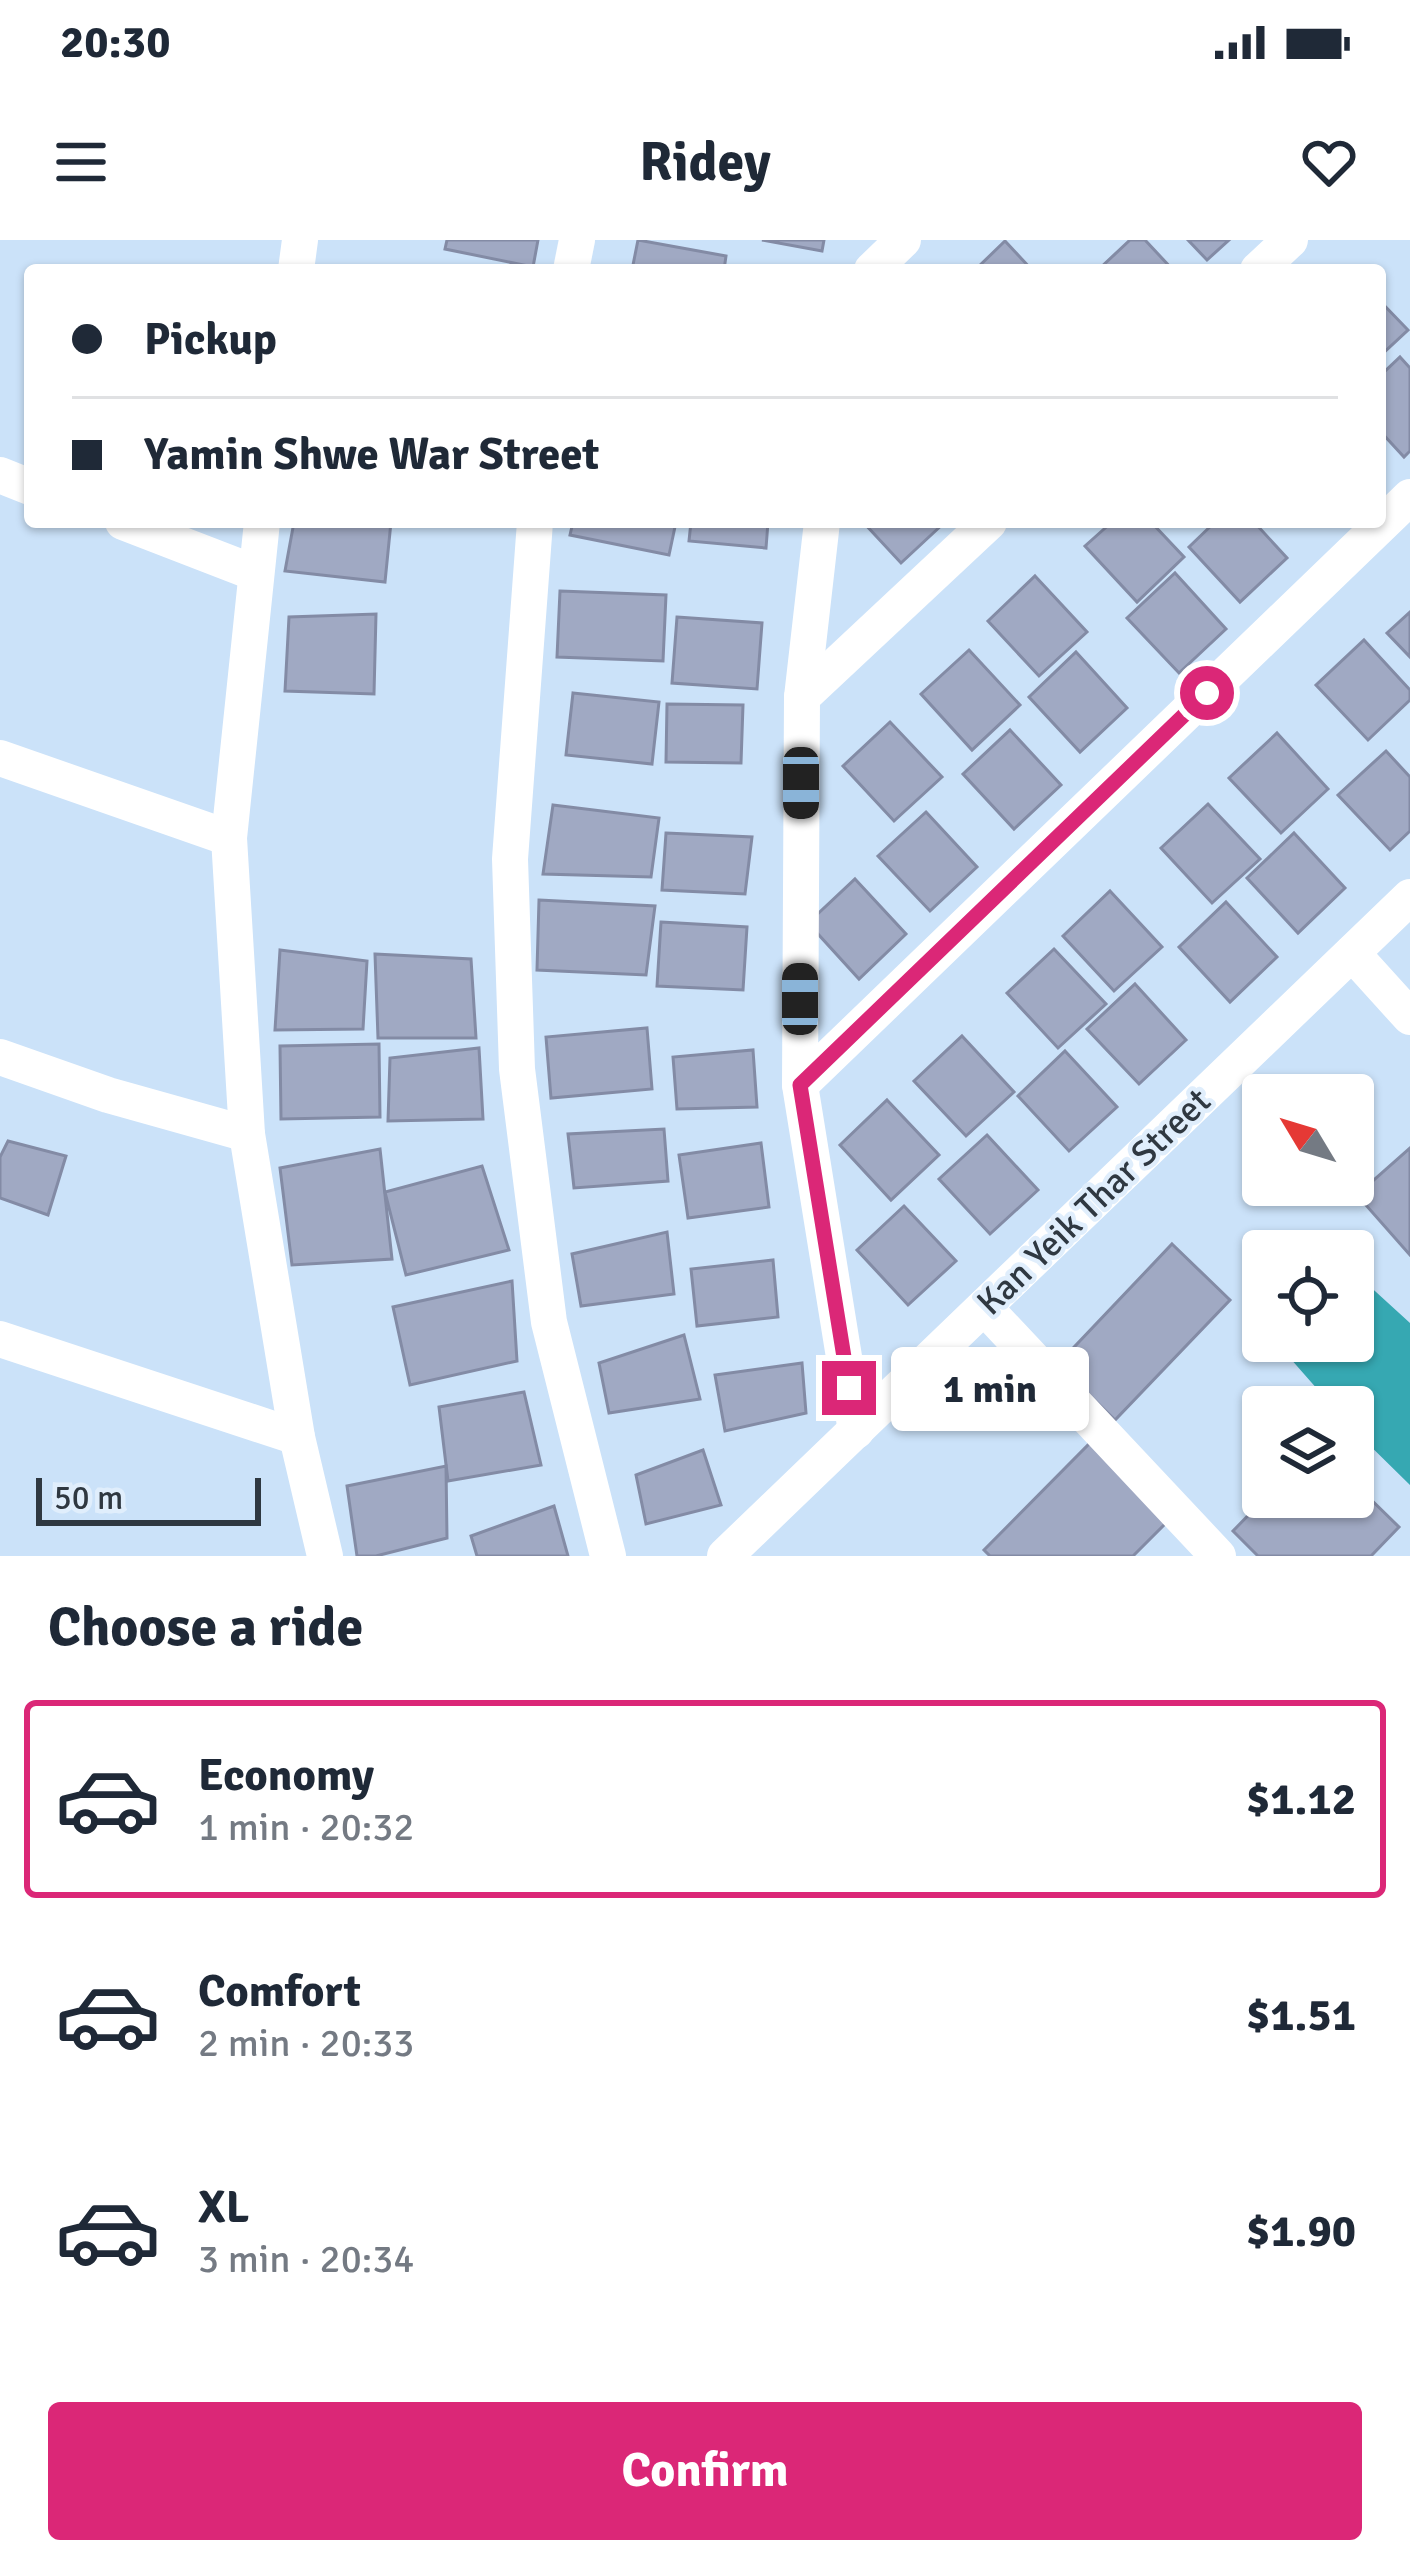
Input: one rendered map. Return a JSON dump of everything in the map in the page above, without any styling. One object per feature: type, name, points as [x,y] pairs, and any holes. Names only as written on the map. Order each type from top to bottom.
[{"type":"street","points":[[878,264],[903,240]]},
{"type":"street","points":[[1265,264],[1291,240]]},
{"type":"street","points":[[1386,520],[1410,497]]},
{"type":"street","points":[[139,528],[255,572]]},
{"type":"street","points":[[261,528],[229,838],[248,1134],[296,1438],[325,1556]]},
{"type":"street","points":[[536,528],[510,859],[517,1070],[549,1322],[608,1556]]},
{"type":"street","points":[[821,528],[802,697],[800,1085],[856,1431]]},
{"type":"street","points":[[802,697],[982,528]]},
{"type":"street","points":[[800,1085],[1378,528]]},
{"type":"street","points":[[0,758],[229,838]]},
{"type":"street","name":"Kan Yeik Thar Street","points":[[725,1556],[1410,898]]},
{"type":"street","points":[[1352,953],[1410,1017]]},
{"type":"street","points":[[0,1057],[108,1095],[248,1134]]},
{"type":"street","points":[[984,1307],[1218,1556]]},
{"type":"street","points":[[0,1339],[296,1438]]},
{"type":"shaded area","points":[[1374,1290],[1410,1323],[1410,1485],[1374,1450],[1374,1386],[1315,1386],[1293,1362],[1374,1362]]},
{"type":"building","points":[[447,240],[538,240],[534,264],[445,249]]},
{"type":"building","points":[[638,240],[726,256],[725,264],[633,264]]},
{"type":"building","points":[[762,240],[824,240],[822,251]]},
{"type":"building","points":[[1130,240],[1145,240],[1167,264],[1104,264]]},
{"type":"building","points":[[1188,240],[1229,240],[1207,260]]},
{"type":"building","points":[[1005,241],[1026,264],[981,264]]},
{"type":"building","points":[[1386,307],[1408,330],[1386,350]]},
{"type":"building","points":[[1400,357],[1410,368],[1410,451],[1404,457],[1386,438],[1386,370]]},
{"type":"building","points":[[293,528],[390,528],[385,582],[285,571]]},
{"type":"building","points":[[572,528],[675,528],[669,555],[570,535]]},
{"type":"building","points":[[690,528],[768,528],[766,548],[689,541]]},
{"type":"building","points":[[869,528],[939,528],[901,563]]},
{"type":"building","points":[[1105,528],[1157,528],[1184,557],[1137,602],[1085,546]]},
{"type":"building","points":[[1209,528],[1260,528],[1287,558],[1240,602],[1189,547]]},
{"type":"building","points":[[1175,573],[1226,629],[1179,673],[1127,618]]},
{"type":"building","points":[[1035,576],[1087,632],[1039,676],[988,621]]},
{"type":"building","points":[[560,591],[666,595],[663,661],[557,657]]},
{"type":"building","points":[[1410,612],[1410,657],[1387,633]]},
{"type":"building","points":[[376,614],[374,694],[285,691],[289,617]]},
{"type":"building","points":[[677,617],[762,623],[757,689],[672,683]]},
{"type":"building","points":[[1364,640],[1410,690],[1410,700],[1368,740],[1316,685]]},
{"type":"building","points":[[969,650],[1020,705],[972,750],[921,694]]},
{"type":"building","points":[[1076,652],[1127,708],[1080,752],[1029,697]]},
{"type":"building","points":[[573,693],[659,702],[652,764],[566,755]]},
{"type":"building","points":[[667,704],[743,705],[741,763],[666,762]]},
{"type":"building","points":[[890,722],[942,777],[894,821],[843,766]]},
{"type":"building","points":[[1010,730],[1061,785],[1014,829],[963,774]]},
{"type":"building","points":[[1277,733],[1328,789],[1281,833],[1229,778]]},
{"type":"building","points":[[1386,751],[1410,777],[1410,831],[1390,850],[1338,795]]},
{"type":"building","points":[[1208,804],[1260,859],[1212,903],[1161,848]]},
{"type":"building","points":[[553,805],[659,818],[651,877],[543,874]]},
{"type":"building","points":[[926,812],[977,867],[930,911],[878,856]]},
{"type":"building","points":[[666,833],[752,837],[745,894],[662,890]]},
{"type":"building","points":[[1294,833],[1345,888],[1298,933],[1247,878]]},
{"type":"building","points":[[855,879],[906,934],[859,979],[808,923]]},
{"type":"building","points":[[1110,891],[1162,947],[1114,991],[1063,936]]},
{"type":"building","points":[[539,900],[655,906],[646,975],[537,970]]},
{"type":"building","points":[[1226,902],[1277,957],[1230,1002],[1179,947]]},
{"type":"building","points":[[661,922],[747,927],[743,990],[657,986]]},
{"type":"building","points":[[1054,949],[1106,1004],[1058,1048],[1007,993]]},
{"type":"building","points":[[280,950],[367,961],[363,1029],[275,1030]]},
{"type":"building","points":[[375,954],[471,959],[476,1038],[378,1038]]},
{"type":"building","points":[[1135,984],[1186,1040],[1139,1084],[1087,1029]]},
{"type":"building","points":[[647,1028],[652,1089],[551,1098],[546,1037]]},
{"type":"building","points":[[962,1036],[1014,1092],[966,1136],[914,1081]]},
{"type":"building","points":[[379,1044],[380,1117],[281,1119],[280,1046]]},
{"type":"building","points":[[479,1048],[483,1119],[388,1121],[390,1058]]},
{"type":"building","points":[[753,1050],[757,1107],[677,1109],[673,1057]]},
{"type":"building","points":[[1065,1051],[1117,1107],[1069,1151],[1018,1096]]},
{"type":"building","points":[[887,1100],[939,1155],[891,1200],[840,1145]]},
{"type":"building","points":[[664,1129],[668,1181],[574,1188],[568,1134]]},
{"type":"building","points":[[987,1135],[1038,1190],[990,1234],[939,1179]]},
{"type":"building","points":[[8,1141],[66,1156],[48,1215],[0,1198],[0,1157]]},
{"type":"building","points":[[761,1143],[769,1207],[688,1218],[679,1155]]},
{"type":"building","points":[[1410,1148],[1410,1255],[1367,1206],[1374,1206],[1374,1180]]},
{"type":"building","points":[[380,1149],[392,1259],[292,1265],[280,1168]]},
{"type":"building","points":[[482,1166],[509,1250],[406,1275],[385,1192]]},
{"type":"building","points":[[904,1206],[956,1261],[908,1305],[857,1250]]},
{"type":"building","points":[[667,1232],[674,1294],[581,1306],[572,1254]]},
{"type":"building","points":[[1172,1244],[1230,1300],[1115,1420],[1058,1364]]},
{"type":"building","points":[[773,1260],[778,1317],[697,1326],[691,1269]]},
{"type":"building","points":[[512,1281],[517,1361],[410,1385],[393,1307]]},
{"type":"building","points":[[684,1335],[700,1399],[609,1413],[599,1363]]},
{"type":"building","points":[[802,1363],[806,1413],[725,1431],[715,1375]]},
{"type":"building","points":[[524,1392],[541,1465],[448,1481],[439,1407]]},
{"type":"building","points":[[1090,1443],[1168,1521],[1133,1556],[990,1556],[984,1550]]},
{"type":"building","points":[[703,1450],[721,1505],[646,1524],[636,1475]]},
{"type":"building","points":[[446,1466],[447,1538],[376,1556],[357,1556],[347,1486]]},
{"type":"building","points":[[1374,1503],[1399,1527],[1371,1556],[1258,1556],[1233,1531],[1246,1518],[1374,1518]]},
{"type":"building","points":[[554,1506],[568,1556],[477,1556],[471,1536]]},
{"type":"route","points":[[849,1388],[800,1085],[1207,693]]}]
